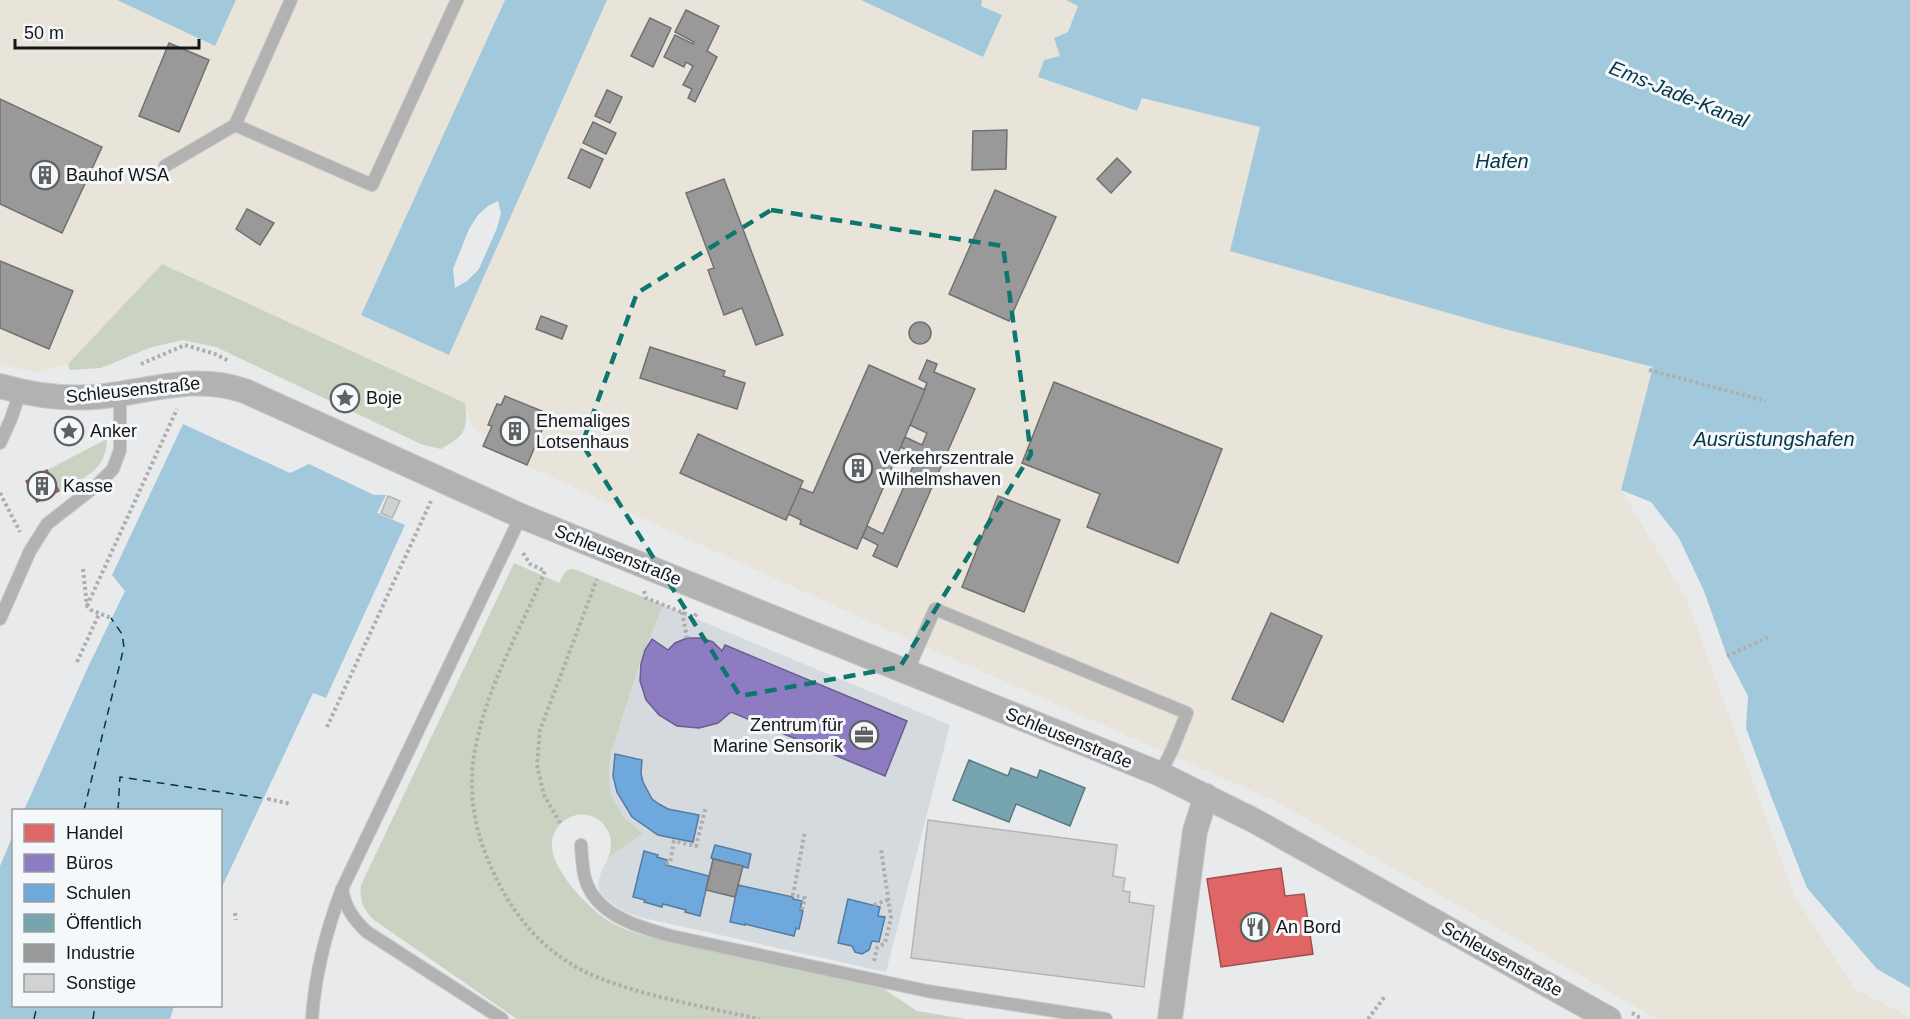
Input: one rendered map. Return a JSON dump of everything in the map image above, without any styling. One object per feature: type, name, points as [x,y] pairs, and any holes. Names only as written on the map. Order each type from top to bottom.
[{"type":"street","name":"Schleusenstraße","points":[[10,389],[49,397],[69,397],[120,394],[190,383],[207,382],[234,387],[521,516],[1160,774],[1322,858],[1608,1019]]},
{"type":"street","points":[[1170,1019],[1195,831],[1206,796]]},
{"type":"lane","points":[[165,166],[235,125],[291,0]]},
{"type":"lane","points":[[235,125],[372,185],[457,0]]},
{"type":"lane","points":[[0,443],[8,426],[10,389]]},
{"type":"lane","points":[[0,619],[30,551],[47,524],[97,485],[113,469],[120,450],[120,394]]},
{"type":"lane","points":[[312,1019],[313,996],[322,951],[330,920],[342,889],[521,516]]},
{"type":"lane","points":[[907,672],[935,609],[1187,713],[1160,774]]},
{"type":"lane","points":[[581,845],[585,879],[593,896],[615,915],[646,929],[927,992],[1106,1019]]},
{"type":"lane","points":[[342,889],[350,914],[367,932],[502,1019]]},
{"type":"path","points":[[1649,370],[1766,401]]},
{"type":"path","points":[[87,606],[181,400]]},
{"type":"path","points":[[0,493],[13,519]]},
{"type":"path","points":[[327,727],[433,498]]},
{"type":"path","points":[[534,566],[545,571],[497,676],[485,707],[476,742],[471,780],[472,799],[479,835],[493,873],[515,911],[530,930],[564,960],[579,969],[626,987],[687,1005],[760,1019]]},
{"type":"path","points":[[83,569],[87,606],[111,618]]},
{"type":"path","points":[[560,823],[544,795],[539,775],[537,765],[540,730],[597,579]]},
{"type":"path","points":[[652,591],[643,587],[646,598],[694,616]]},
{"type":"path","points":[[691,606],[701,610]]},
{"type":"path","points":[[682,612],[687,638]]},
{"type":"path","points":[[77,662],[99,614]]},
{"type":"path","points":[[1727,656],[1769,637]]},
{"type":"path","points":[[268,799],[291,804]]},
{"type":"path","points":[[666,862],[670,863],[674,841],[696,846],[706,806]]},
{"type":"path","points":[[802,910],[805,898],[793,895],[805,831]]},
{"type":"path","points":[[877,948],[885,943],[891,918],[881,849]]},
{"type":"path","points":[[874,905],[888,900]]},
{"type":"path","points":[[235,913],[236,920]]},
{"type":"path","points":[[1368,1019],[1386,995]]},
{"type":"highlighted area","points":[[771,210],[1003,246],[1031,454],[900,667],[740,696],[582,444],[637,293]]},
{"type":"shaded area","points":[[0,0],[117,0],[215,46],[236,0],[505,0],[362,315],[449,355],[607,0],[861,0],[983,57],[980,5],[982,0],[1066,0],[1078,6],[1068,32],[1142,97],[1260,127],[1230,251],[1654,367],[1621,490],[1687,600],[1794,895],[1855,989],[1910,1019],[1657,1019],[1275,801],[897,634],[483,446],[487,436],[474,430],[464,403],[162,264],[68,364],[37,373],[0,364]]},
{"type":"shaded area","points":[[663,605],[950,725],[886,972],[639,917],[621,910],[600,892],[598,884],[600,875],[608,858],[643,833],[624,817],[611,795],[610,756],[642,657]]},
{"type":"green space","points":[[162,264],[465,403],[466,420],[463,431],[460,436],[441,449],[423,445],[216,347],[182,340],[149,348],[101,368],[70,370],[68,364]]},
{"type":"green space","points":[[107,439],[103,459],[98,466],[85,477],[59,491],[47,470]]},
{"type":"green space","points":[[514,563],[559,583],[566,571],[574,569],[663,605],[642,657],[610,756],[611,795],[624,817],[643,833],[608,858],[611,849],[610,836],[603,824],[587,815],[578,815],[562,822],[556,829],[552,847],[559,868],[575,891],[605,919],[626,930],[648,937],[884,989],[917,1011],[966,1019],[517,1019],[370,916],[363,904],[361,885]]},
{"type":"water","points":[[117,0],[236,0],[215,46]]},
{"type":"water","points":[[505,0],[607,0],[449,355],[361,315]],"holes":[[[498,201],[501,213],[479,269],[467,281],[455,288],[453,269],[469,229],[478,215]]]},
{"type":"water","points":[[861,0],[982,0],[981,6],[1002,15],[983,57]]},
{"type":"water","points":[[1066,0],[1910,0],[1910,988],[1877,969],[1807,888],[1746,728],[1748,696],[1727,656],[1704,591],[1679,538],[1651,502],[1621,490],[1653,367],[1501,328],[1230,251],[1260,127],[1142,98],[1137,111],[1038,77],[1044,60],[1060,56],[1054,38],[1068,32],[1078,6]]},
{"type":"water","points":[[183,424],[290,473],[309,464],[374,495],[386,495],[377,513],[405,525],[326,698],[313,693],[222,887],[222,809],[24,809],[125,591],[112,575]]},
{"type":"water","points":[[12,837],[12,1007],[174,1007],[170,1019],[0,1019],[0,866]]},
{"type":"building: Handel","name":"Kasse","points":[[47,470],[59,491],[37,502],[26,481]]},
{"type":"building: Handel","points":[[1281,868],[1285,896],[1304,894],[1313,954],[1221,967],[1207,879]]},
{"type":"building: Büros","points":[[687,638],[701,638],[713,642],[722,651],[725,645],[907,721],[885,776],[731,712],[718,723],[699,728],[677,726],[659,715],[646,700],[640,681],[645,650],[652,639],[668,650],[675,643]]},
{"type":"building: Schulen","points":[[615,754],[642,760],[643,782],[652,799],[668,809],[699,815],[693,842],[658,835],[632,817],[617,792],[613,776]]},
{"type":"building: Schulen","points":[[715,845],[751,854],[748,868],[711,858]]},
{"type":"building: Schulen","points":[[644,851],[667,860],[666,865],[709,876],[700,916],[685,912],[686,910],[663,904],[662,907],[633,897]]},
{"type":"building: Schulen","points":[[738,885],[802,901],[800,910],[803,911],[799,929],[796,928],[794,936],[730,922]]},
{"type":"building: Schulen","points":[[848,899],[880,907],[878,916],[885,917],[879,942],[872,941],[869,950],[862,954],[855,952],[852,946],[838,943]]},
{"type":"building: Öffentlich","points":[[969,760],[1008,776],[1011,768],[1037,778],[1040,770],[1085,788],[1070,826],[1016,804],[1009,822],[953,800]]},
{"type":"building: Industrie","points":[[686,10],[719,26],[707,51],[717,57],[695,102],[688,98],[692,89],[683,85],[693,66],[686,62],[684,67],[664,57],[675,35],[693,44],[694,42],[675,32]]},
{"type":"building: Industrie","points":[[650,18],[671,28],[653,67],[631,56]]},
{"type":"building: Industrie","points":[[169,43],[209,60],[179,132],[139,116]]},
{"type":"building: Industrie","points":[[607,90],[622,97],[610,123],[595,116]]},
{"type":"building: Industrie","name":"Bauhof WSA","points":[[0,99],[102,147],[62,233],[0,204]]},
{"type":"building: Industrie","points":[[593,122],[616,133],[606,154],[583,143]]},
{"type":"building: Industrie","points":[[1007,130],[1006,169],[972,170],[973,131]]},
{"type":"building: Industrie","points":[[581,149],[603,159],[590,188],[568,178]]},
{"type":"building: Industrie","points":[[1117,158],[1131,172],[1111,193],[1097,179]]},
{"type":"building: Industrie","points":[[724,179],[783,335],[756,345],[742,308],[724,315],[708,270],[714,268],[686,193]]},
{"type":"building: Industrie","points":[[995,190],[1056,217],[1009,321],[949,294]]},
{"type":"building: Industrie","points":[[247,209],[274,223],[260,245],[236,229]]},
{"type":"building: Industrie","points":[[0,261],[73,291],[49,349],[0,328]]},
{"type":"building: Industrie","points":[[541,316],[567,326],[562,339],[536,329]]},
{"type":"building: Industrie","points":[[920,322],[928,325],[931,333],[928,341],[920,344],[912,341],[909,333],[912,325]]},
{"type":"building: Industrie","points":[[650,347],[725,371],[723,376],[745,383],[737,409],[640,378]]},
{"type":"building: Industrie","points":[[927,360],[937,364],[934,372],[975,389],[897,567],[873,556],[878,545],[862,537],[867,526],[883,534],[918,455],[900,447],[905,437],[922,445],[927,433],[910,425],[927,383],[919,379]]},
{"type":"building: Industrie","name":"Verkehrszentrale Wilhelmshaven","points":[[869,365],[925,390],[857,549],[800,524],[801,520],[788,514],[800,488],[813,493]]},
{"type":"building: Industrie","points":[[1054,382],[1222,449],[1178,563],[1087,527],[1100,494],[1022,463]]},
{"type":"building: Industrie","name":"Ehemaliges Lotsenhaus","points":[[505,396],[549,414],[527,465],[483,446],[492,426],[488,425],[497,404],[501,405]]},
{"type":"building: Industrie","points":[[698,434],[803,481],[786,520],[680,473]]},
{"type":"building: Industrie","points":[[998,496],[1060,520],[1024,612],[962,587]]},
{"type":"building: Industrie","points":[[1271,613],[1322,636],[1283,722],[1232,699]]},
{"type":"building: Industrie","points":[[713,859],[743,866],[735,897],[706,890]]},
{"type":"building: Sonstige","points":[[388,496],[400,501],[392,518],[381,513]]},
{"type":"building: Sonstige","points":[[928,820],[1117,845],[1113,876],[1125,878],[1123,891],[1130,892],[1129,902],[1154,906],[1144,987],[911,958]]},
{"type":"ferry route","points":[[84,809],[124,647],[122,634],[111,618]]},
{"type":"ferry route","points":[[118,809],[120,777],[268,799]]},
{"type":"ferry route","points":[[34,1019],[37,1007]]},
{"type":"ferry route","points":[[93,1019],[95,1007]]},
{"type":"place","name":"Bauhof WSA","points":[[45,175]]},
{"type":"place","name":"Boje","points":[[345,398]]},
{"type":"place","name":"Anker","points":[[69,431]]},
{"type":"place","name":"Ehemaliges Lotsenhaus","points":[[515,431]]},
{"type":"place","name":"Verkehrszentrale Wilhelmshaven","points":[[858,468]]},
{"type":"place","name":"Kasse","points":[[42,486]]},
{"type":"place","name":"Zentrum für Marine Sensorik","points":[[864,735]]},
{"type":"place","name":"An Bord","points":[[1255,927]]},
{"type":"water label","name":"Ems-Jade-Kanal","points":[[1679,94]]},
{"type":"water label","name":"Hafen","points":[[1502,161]]},
{"type":"water label","name":"Ausrüstungshafen","points":[[1774,439]]}]
